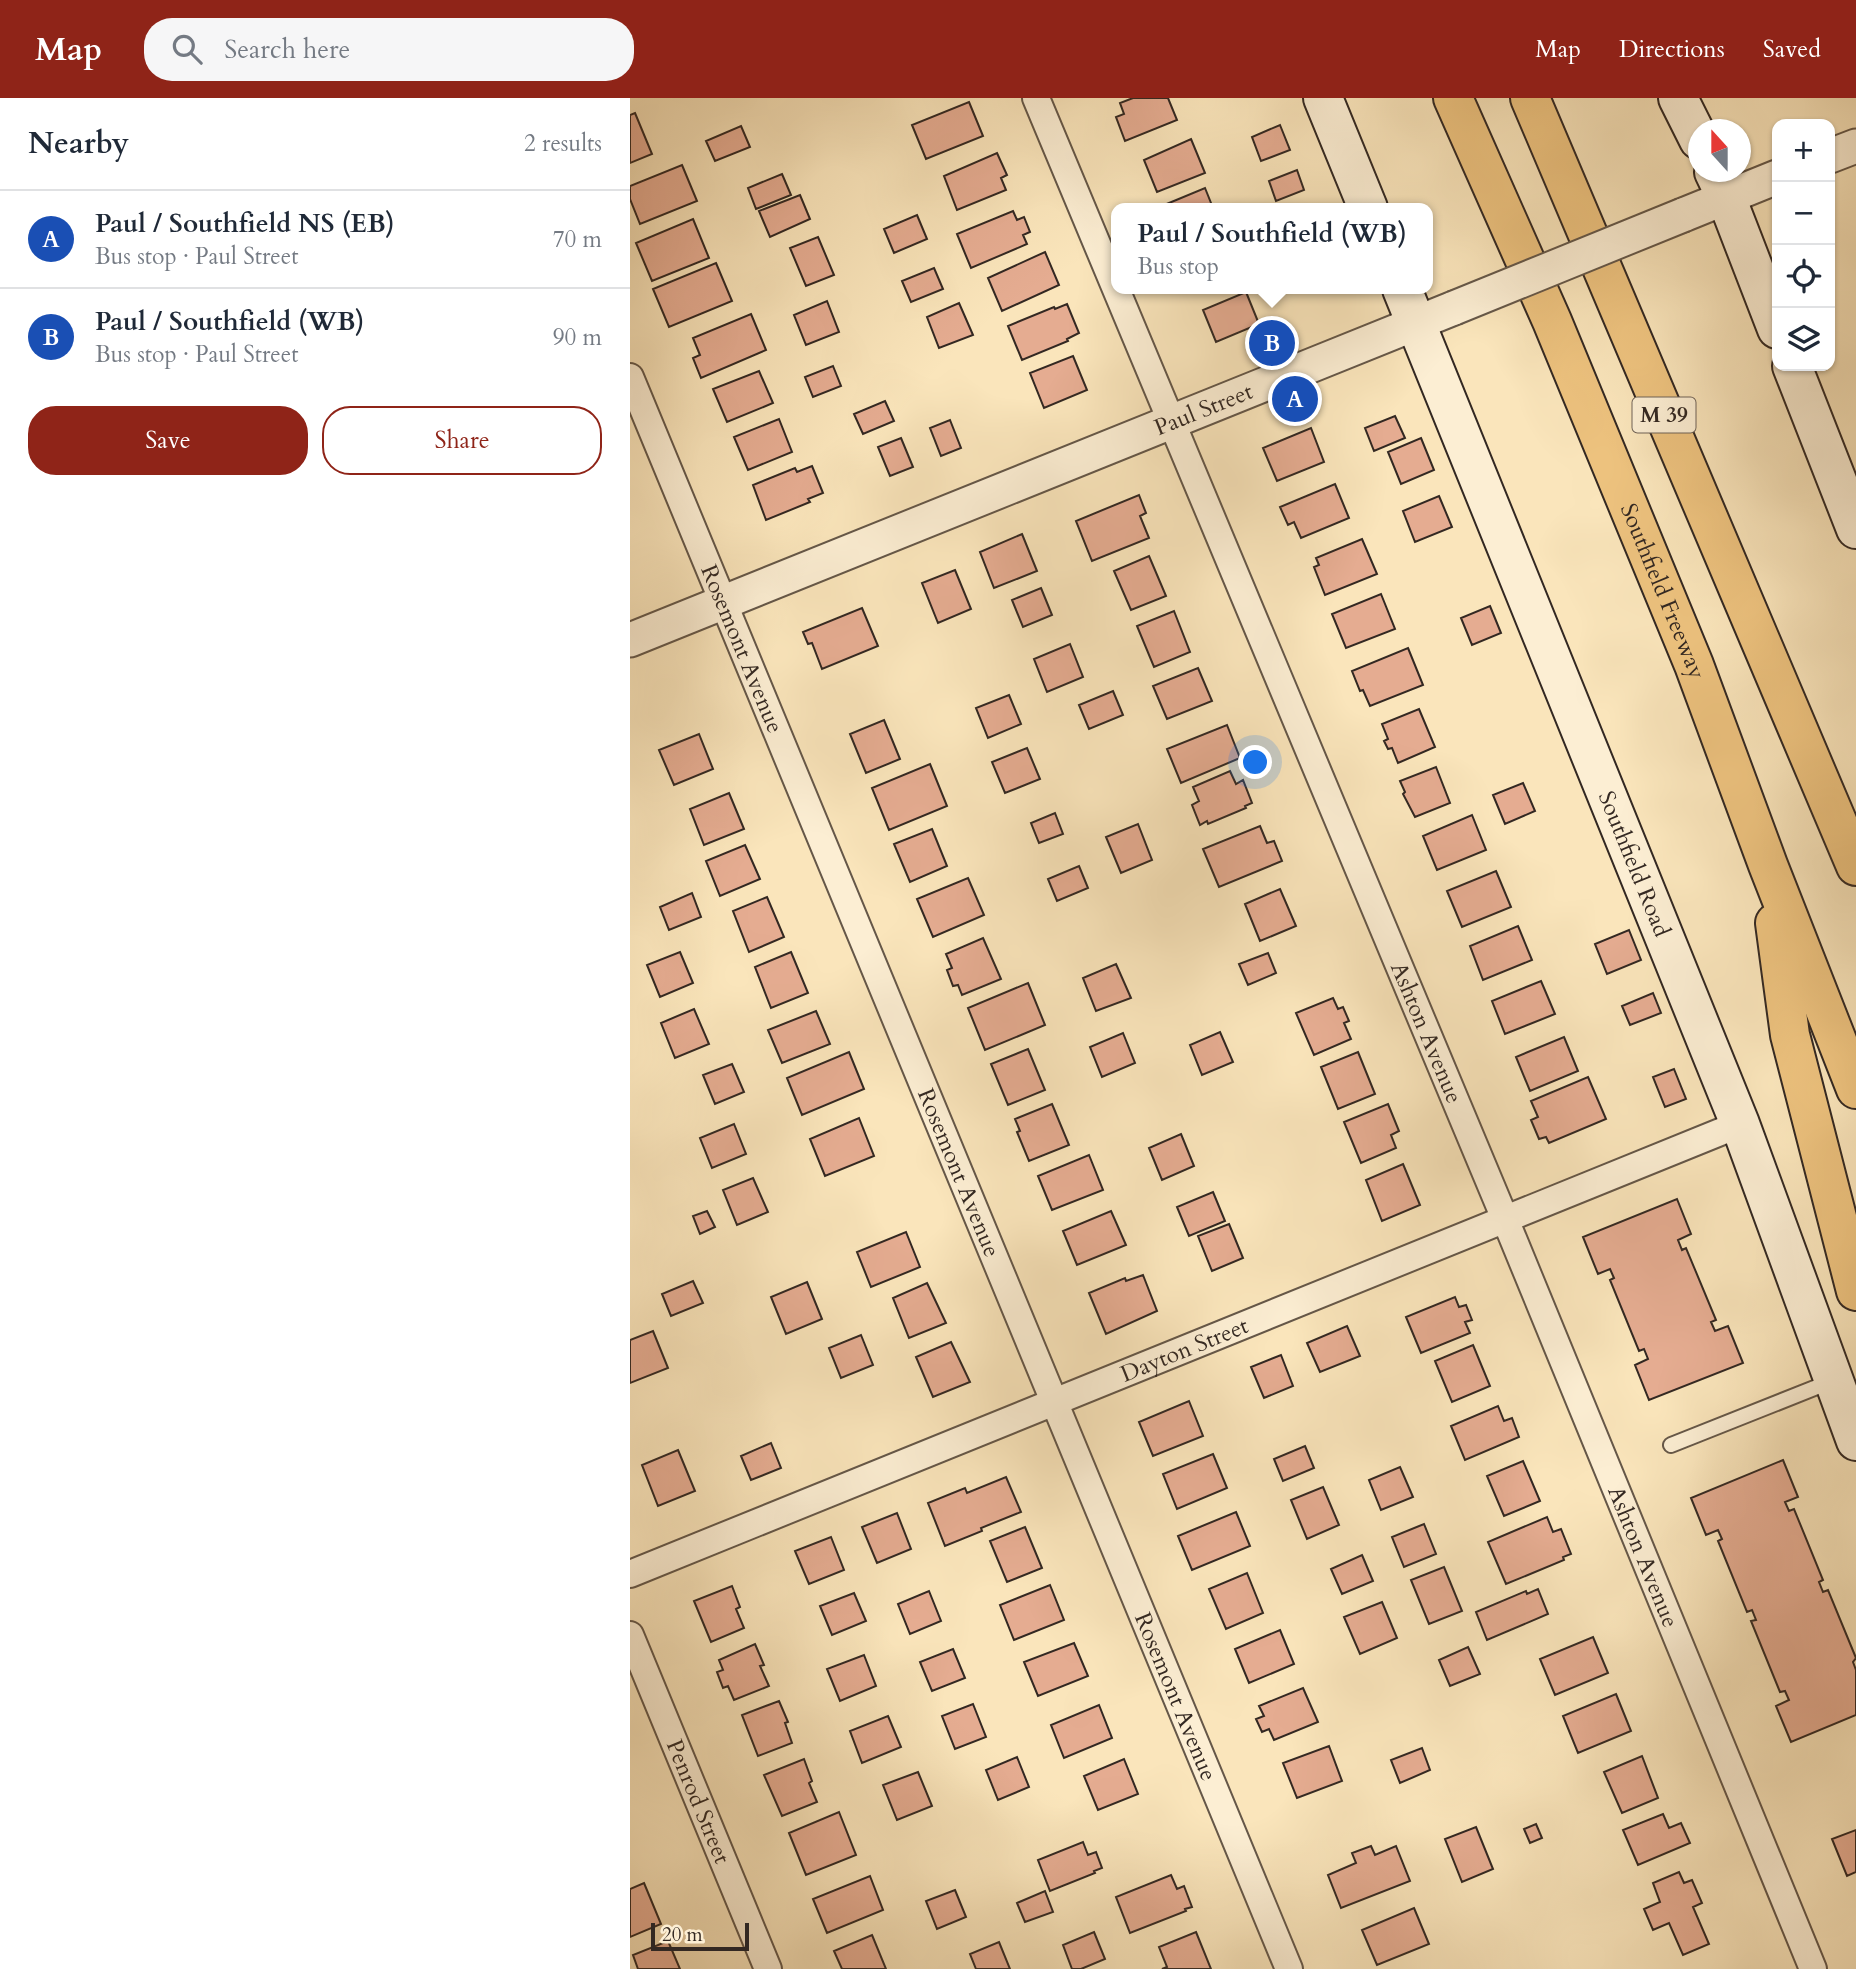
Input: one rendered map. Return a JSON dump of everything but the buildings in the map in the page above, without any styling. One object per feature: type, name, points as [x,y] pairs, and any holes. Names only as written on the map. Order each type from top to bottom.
[{"type":"highway","name":"Southfield Freeway","points":[[1453,98],[1552,321],[1694,665],[1768,865],[1856,1089]]},
{"type":"highway","name":"M 39","points":[[1530,98],[1856,866]]},
{"type":"highway","points":[[1768,865],[1790,1035],[1856,1291]]},
{"type":"main road","points":[[1323,98],[1366,203]]},
{"type":"main road","points":[[1678,98],[1688,119]]},
{"type":"main road","points":[[1720,184],[1772,316]]},
{"type":"main road","name":"Southfield Road","points":[[1404,294],[1740,1124],[1856,1441]]},
{"type":"main road","points":[[1794,371],[1856,529]]},
{"type":"street","name":"Ashton Avenue","points":[[1036,98],[1111,279]]},
{"type":"street","points":[[1835,154],[1856,146]]},
{"type":"street","name":"Paul Street","points":[[630,640],[1683,215],[1720,184],[1772,178]]},
{"type":"street","name":"Ashton Avenue","points":[[1117,294],[1505,1219],[1813,1969]]},
{"type":"street","name":"Rosemont Avenue","points":[[630,377],[1289,1969]]},
{"type":"street","name":"Dayton Street","points":[[630,1574],[1740,1124]]},
{"type":"street","name":"Penrod Street","points":[[630,1635],[768,1969]]},
{"type":"lane","points":[[1671,1445],[1834,1380]]},
{"type":"place","name":"Paul / Southfield (WB)","points":[[1272,343]]},
{"type":"place","name":"Paul / Southfield NS (EB)","points":[[1295,399]]}]
